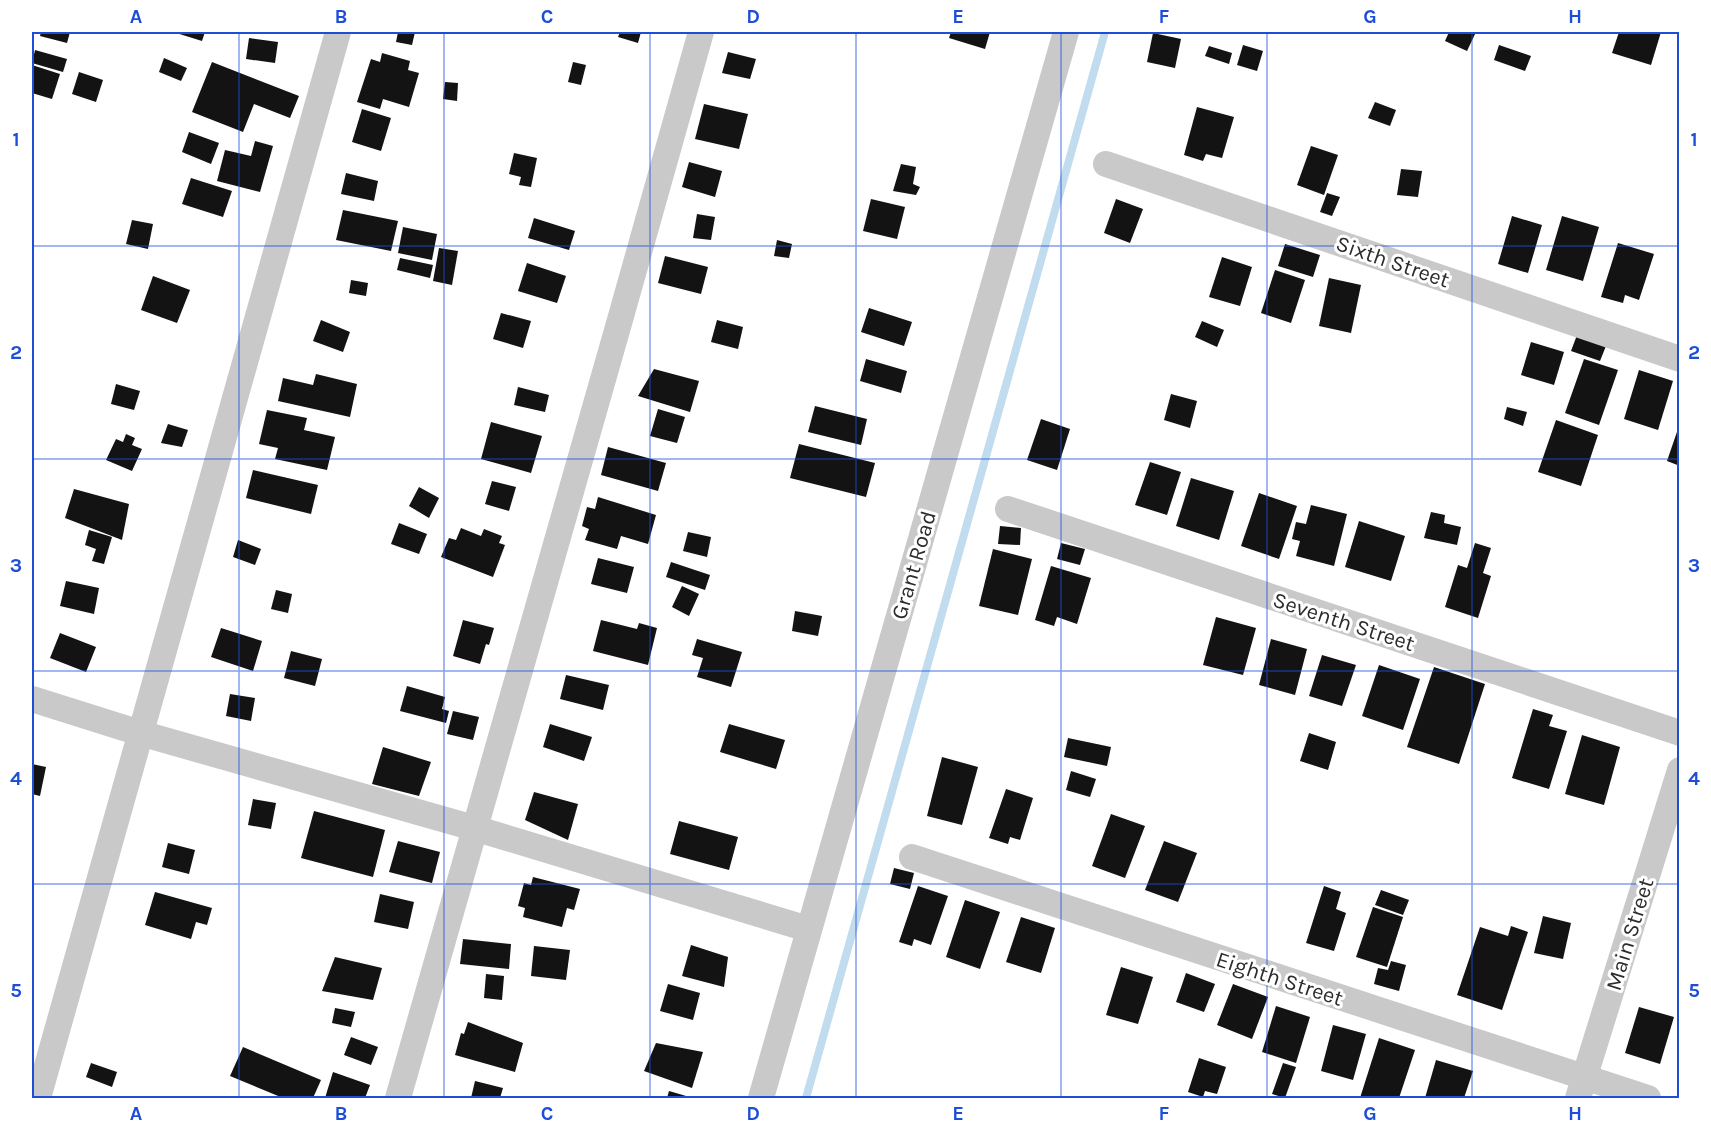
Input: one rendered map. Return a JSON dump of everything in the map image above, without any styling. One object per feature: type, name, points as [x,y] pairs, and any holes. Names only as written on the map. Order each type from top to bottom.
[{"type":"street","points":[[38,1098],[338,32]]},
{"type":"street","points":[[398,1098],[701,32]]},
{"type":"street","name":"Grant Road","points":[[761,1098],[1065,32]]},
{"type":"street","name":"Sixth Street","points":[[1106,164],[1680,359]]},
{"type":"street","name":"Seventh Street","points":[[1008,509],[1680,733]]},
{"type":"street","points":[[32,699],[140,733],[474,828],[808,929]]},
{"type":"street","name":"Main Street","points":[[1581,1088],[1680,770]]},
{"type":"street","name":"Eighth Street","points":[[912,857],[1581,1088],[1648,1098]]},
{"type":"building","points":[[41,32],[70,32],[67,43],[40,36]]},
{"type":"building","points":[[173,32],[205,32],[202,41]]},
{"type":"building","points":[[398,32],[415,32],[412,45],[396,42]]},
{"type":"building","points":[[620,32],[641,32],[638,43],[618,37]]},
{"type":"building","points":[[951,32],[990,32],[985,49],[949,38]]},
{"type":"building","points":[[1449,32],[1476,32],[1467,51],[1445,41]]},
{"type":"building","points":[[1619,32],[1661,32],[1651,65],[1612,53]]},
{"type":"building","points":[[1153,33],[1181,39],[1175,68],[1147,62]]},
{"type":"building","points":[[249,38],[278,42],[275,63],[246,59]]},
{"type":"building","points":[[1243,45],[1263,51],[1257,71],[1237,65]]},
{"type":"building","points":[[1499,45],[1531,56],[1525,71],[1494,60]]},
{"type":"building","points":[[1209,46],[1232,53],[1229,64],[1205,56]]},
{"type":"building","points":[[35,50],[67,59],[63,72],[32,63]]},
{"type":"building","points":[[728,52],[756,59],[750,79],[722,73]]},
{"type":"building","points":[[382,53],[410,61],[408,70],[419,73],[409,107],[383,99],[380,109],[357,102],[371,59],[380,62]]},
{"type":"building","points":[[164,58],[187,68],[181,81],[159,72]]},
{"type":"building","points":[[212,62],[299,96],[290,118],[254,104],[243,132],[192,112]]},
{"type":"building","points":[[573,62],[586,65],[581,85],[568,82]]},
{"type":"building","points":[[32,65],[60,74],[52,99],[32,93]]},
{"type":"building","points":[[79,72],[103,80],[96,102],[72,94]]},
{"type":"building","points":[[445,82],[458,83],[457,101],[443,99]]},
{"type":"building","points":[[1375,102],[1396,110],[1390,126],[1368,118]]},
{"type":"building","points":[[704,104],[748,114],[739,149],[695,139]]},
{"type":"building","points":[[1197,107],[1234,117],[1222,158],[1206,154],[1203,161],[1184,155]]},
{"type":"building","points":[[362,109],[391,118],[381,151],[352,142]]},
{"type":"building","points":[[189,132],[219,143],[211,164],[182,152]]},
{"type":"building","points":[[255,141],[273,146],[260,192],[217,181],[225,150],[251,156]]},
{"type":"building","points":[[1311,146],[1338,155],[1324,195],[1297,185]]},
{"type":"building","points":[[514,153],[537,158],[531,187],[519,185],[521,177],[509,174]]},
{"type":"building","points":[[689,162],[722,171],[715,197],[682,187]]},
{"type":"building","points":[[901,164],[916,167],[913,184],[920,187],[916,195],[893,191]]},
{"type":"building","points":[[1401,169],[1422,171],[1418,197],[1397,195]]},
{"type":"building","points":[[346,173],[378,181],[374,201],[341,194]]},
{"type":"building","points":[[191,178],[232,191],[223,217],[182,204]]},
{"type":"building","points":[[1327,193],[1340,197],[1332,216],[1320,212]]},
{"type":"building","points":[[871,199],[905,207],[897,239],[863,231]]},
{"type":"building","points":[[1116,199],[1143,209],[1130,243],[1104,233]]},
{"type":"building","points":[[343,210],[398,221],[391,251],[336,240]]},
{"type":"building","points":[[697,214],[715,217],[711,240],[693,238]]},
{"type":"building","points":[[1512,216],[1542,225],[1528,273],[1498,264]]},
{"type":"building","points":[[1562,216],[1599,227],[1583,281],[1546,270]]},
{"type":"building","points":[[534,218],[575,231],[569,250],[528,238]]},
{"type":"building","points":[[132,220],[153,224],[148,249],[126,244]]},
{"type":"building","points":[[403,227],[437,234],[432,260],[398,253]]},
{"type":"building","points":[[777,240],[792,244],[789,258],[774,256]]},
{"type":"building","points":[[1618,243],[1654,254],[1639,300],[1625,295],[1623,303],[1601,297]]},
{"type":"building","points":[[1285,244],[1320,255],[1313,277],[1278,266]]},
{"type":"building","points":[[439,248],[458,251],[452,285],[433,281]]},
{"type":"building","points":[[665,256],[708,267],[701,294],[658,283]]},
{"type":"building","points":[[1222,257],[1252,267],[1240,306],[1209,297]]},
{"type":"building","points":[[400,258],[433,265],[430,278],[397,270]]},
{"type":"building","points":[[527,263],[566,276],[557,303],[518,291]]},
{"type":"building","points":[[1275,270],[1305,280],[1291,323],[1261,313]]},
{"type":"building","points":[[153,276],[190,290],[177,323],[141,310]]},
{"type":"building","points":[[1329,278],[1361,285],[1351,333],[1319,326]]},
{"type":"building","points":[[351,280],[368,283],[366,296],[349,293]]},
{"type":"building","points":[[869,308],[912,322],[904,346],[861,332]]},
{"type":"building","points":[[501,313],[531,321],[523,348],[493,339]]},
{"type":"building","points":[[321,320],[350,332],[343,352],[313,341]]},
{"type":"building","points":[[717,320],[743,327],[738,349],[711,342]]},
{"type":"building","points":[[1202,321],[1224,330],[1217,347],[1195,337]]},
{"type":"building","points":[[1577,335],[1606,346],[1600,361],[1571,351]]},
{"type":"building","points":[[1531,342],[1564,352],[1554,385],[1521,375]]},
{"type":"building","points":[[866,359],[907,371],[901,393],[860,381]]},
{"type":"building","points":[[1584,359],[1618,370],[1599,425],[1565,413]]},
{"type":"building","points":[[654,369],[699,381],[690,412],[638,396]]},
{"type":"building","points":[[1639,370],[1673,381],[1658,430],[1624,419]]},
{"type":"building","points":[[316,374],[357,384],[350,417],[278,401],[283,378],[313,385]]},
{"type":"building","points":[[116,384],[140,391],[134,410],[111,404]]},
{"type":"building","points":[[518,387],[549,395],[545,412],[514,405]]},
{"type":"building","points":[[1171,394],[1197,401],[1190,428],[1164,420]]},
{"type":"building","points":[[815,406],[867,419],[861,445],[808,432]]},
{"type":"building","points":[[1507,407],[1527,412],[1523,426],[1504,419]]},
{"type":"building","points":[[658,409],[685,417],[677,443],[650,436]]},
{"type":"building","points":[[267,410],[307,418],[304,430],[335,437],[327,470],[275,459],[278,448],[259,444]]},
{"type":"building","points":[[1041,419],[1070,429],[1057,470],[1027,460]]},
{"type":"building","points":[[1556,420],[1598,435],[1581,486],[1538,472]]},
{"type":"building","points":[[491,422],[542,436],[531,473],[481,459]]},
{"type":"building","points":[[168,424],[188,430],[182,447],[161,443]]},
{"type":"building","points":[[1680,426],[1680,466],[1667,461]]},
{"type":"building","points":[[126,434],[135,438],[132,445],[142,449],[132,471],[106,460],[116,439],[123,442]]},
{"type":"building","points":[[799,444],[875,463],[866,497],[790,478]]},
{"type":"building","points":[[608,447],[666,463],[658,491],[601,475]]},
{"type":"building","points":[[1150,462],[1181,472],[1167,515],[1135,505]]},
{"type":"building","points":[[253,470],[318,485],[311,514],[246,498]]},
{"type":"building","points":[[1191,478],[1234,491],[1219,540],[1176,526]]},
{"type":"building","points":[[492,481],[516,487],[509,511],[485,504]]},
{"type":"building","points":[[419,487],[439,498],[429,518],[409,506]]},
{"type":"building","points":[[74,489],[129,504],[122,540],[65,518]]},
{"type":"building","points":[[1259,493],[1297,506],[1279,559],[1241,546]]},
{"type":"building","points":[[598,497],[656,515],[648,544],[621,536],[617,549],[585,540],[589,529],[582,526],[587,507],[595,509]]},
{"type":"building","points":[[1311,505],[1347,514],[1334,566],[1296,556],[1300,541],[1292,539],[1296,522],[1306,524]]},
{"type":"building","points":[[1431,512],[1445,515],[1444,523],[1461,527],[1457,545],[1424,538]]},
{"type":"building","points":[[1359,521],[1405,536],[1391,581],[1345,567]]},
{"type":"building","points":[[399,523],[427,534],[419,554],[391,544]]},
{"type":"building","points":[[1000,526],[1021,528],[1020,545],[998,544]]},
{"type":"building","points":[[461,528],[481,536],[484,529],[502,536],[499,543],[505,545],[493,577],[441,557],[449,538],[456,540]]},
{"type":"building","points":[[89,530],[112,537],[104,564],[92,561],[96,549],[85,545]]},
{"type":"building","points":[[688,532],[711,537],[707,557],[683,551]]},
{"type":"building","points":[[238,540],[261,549],[255,565],[233,557]]},
{"type":"building","points":[[1061,543],[1085,549],[1080,565],[1057,559]]},
{"type":"building","points":[[1475,543],[1491,548],[1483,573],[1491,576],[1478,618],[1445,607],[1458,565],[1467,568]]},
{"type":"building","points":[[993,549],[1032,559],[1018,615],[979,606]]},
{"type":"building","points":[[598,558],[634,567],[627,593],[591,584]]},
{"type":"building","points":[[671,562],[710,575],[705,590],[666,577]]},
{"type":"building","points":[[1051,566],[1091,578],[1077,624],[1057,617],[1054,626],[1035,620]]},
{"type":"building","points":[[66,581],[99,588],[94,614],[60,606]]},
{"type":"building","points":[[682,586],[699,594],[689,616],[672,607]]},
{"type":"building","points":[[276,590],[292,594],[288,613],[271,609]]},
{"type":"building","points":[[795,611],[822,616],[818,636],[792,631]]},
{"type":"building","points":[[1216,617],[1256,628],[1243,675],[1203,665]]},
{"type":"building","points":[[463,620],[494,628],[480,664],[453,656]]},
{"type":"building","points":[[601,620],[637,629],[639,623],[657,628],[648,665],[593,651]]},
{"type":"building","points":[[221,628],[262,641],[253,671],[211,657]]},
{"type":"building","points":[[60,633],[96,647],[86,672],[50,658]]},
{"type":"building","points":[[697,639],[742,652],[731,687],[697,677],[703,658],[692,655]]},
{"type":"building","points":[[1271,639],[1307,649],[1295,695],[1259,685]]},
{"type":"building","points":[[291,651],[322,659],[315,686],[284,678]]},
{"type":"building","points":[[1322,655],[1356,665],[1342,706],[1309,696]]},
{"type":"building","points":[[1379,665],[1420,679],[1403,730],[1362,716]]},
{"type":"building","points":[[1434,667],[1485,684],[1459,764],[1407,747]]},
{"type":"building","points":[[566,675],[609,685],[603,710],[560,699]]},
{"type":"building","points":[[407,686],[445,697],[442,709],[449,711],[446,723],[400,711]]},
{"type":"building","points":[[230,694],[255,698],[251,721],[226,716]]},
{"type":"building","points":[[1533,709],[1553,715],[1549,726],[1567,731],[1549,789],[1512,778]]},
{"type":"building","points":[[453,711],[479,717],[473,740],[447,734]]},
{"type":"building","points":[[550,724],[592,737],[584,761],[543,747]]},
{"type":"building","points":[[729,724],[785,740],[776,769],[720,752]]},
{"type":"building","points":[[1309,733],[1336,742],[1328,770],[1300,761]]},
{"type":"building","points":[[1582,735],[1620,747],[1604,805],[1565,794]]},
{"type":"building","points":[[1068,738],[1111,747],[1107,766],[1064,757]]},
{"type":"building","points":[[383,747],[431,762],[419,796],[372,784]]},
{"type":"building","points":[[942,757],[978,767],[962,825],[927,816]]},
{"type":"building","points":[[32,764],[46,767],[40,796],[32,794]]},
{"type":"building","points":[[1071,771],[1096,779],[1090,797],[1066,790]]},
{"type":"building","points":[[1006,789],[1033,798],[1020,840],[1010,837],[1008,844],[989,838]]},
{"type":"building","points":[[534,792],[578,804],[568,840],[525,820]]},
{"type":"building","points":[[253,799],[276,803],[271,829],[248,825]]},
{"type":"building","points":[[314,811],[385,830],[373,877],[301,858]]},
{"type":"building","points":[[1111,814],[1145,826],[1125,878],[1092,866]]},
{"type":"building","points":[[679,821],[738,837],[729,870],[670,854]]},
{"type":"building","points":[[398,841],[440,852],[432,883],[389,872]]},
{"type":"building","points":[[1164,841],[1197,853],[1178,902],[1145,890]]},
{"type":"building","points":[[168,843],[195,850],[189,874],[162,867]]},
{"type":"building","points":[[894,868],[914,873],[910,889],[890,884]]},
{"type":"building","points":[[533,877],[580,889],[574,910],[567,908],[562,927],[523,917],[525,908],[518,906],[524,883],[531,885]]},
{"type":"building","points":[[918,886],[948,896],[931,945],[914,939],[912,946],[899,942]]},
{"type":"building","points":[[1324,886],[1341,892],[1336,909],[1346,913],[1334,951],[1306,943]]},
{"type":"building","points":[[1381,890],[1409,900],[1403,915],[1375,905]]},
{"type":"building","points":[[155,892],[212,908],[207,925],[196,922],[191,939],[145,925]]},
{"type":"building","points":[[380,894],[414,902],[408,929],[374,922]]},
{"type":"building","points":[[965,900],[1000,912],[980,969],[946,957]]},
{"type":"building","points":[[1373,907],[1403,917],[1387,967],[1356,957]]},
{"type":"building","points":[[1543,916],[1571,923],[1563,959],[1534,953]]},
{"type":"building","points":[[1021,917],[1055,928],[1041,973],[1006,962]]},
{"type":"building","points":[[1511,926],[1528,932],[1502,1010],[1457,995],[1480,927],[1508,936]]},
{"type":"building","points":[[463,939],[511,944],[509,969],[460,964]]},
{"type":"building","points":[[691,945],[728,957],[724,987],[682,976]]},
{"type":"building","points":[[534,946],[570,950],[566,980],[531,976]]},
{"type":"building","points":[[335,957],[382,968],[373,1000],[322,991]]},
{"type":"building","points":[[1391,961],[1406,965],[1399,991],[1374,984],[1378,968],[1388,970]]},
{"type":"building","points":[[1121,967],[1153,977],[1138,1024],[1106,1015]]},
{"type":"building","points":[[1186,973],[1215,984],[1204,1012],[1176,1002]]},
{"type":"building","points":[[486,974],[504,976],[502,1000],[484,998]]},
{"type":"building","points":[[668,984],[700,993],[693,1020],[660,1011]]},
{"type":"building","points":[[1233,984],[1268,997],[1252,1039],[1217,1025]]},
{"type":"building","points":[[1276,1006],[1310,1017],[1296,1063],[1262,1052]]},
{"type":"building","points":[[1639,1007],[1674,1017],[1660,1064],[1625,1053]]},
{"type":"building","points":[[335,1008],[355,1012],[351,1027],[332,1023]]},
{"type":"building","points":[[468,1022],[523,1043],[515,1072],[455,1055],[461,1033],[464,1034]]},
{"type":"building","points":[[1333,1025],[1366,1034],[1353,1080],[1321,1071]]},
{"type":"building","points":[[351,1037],[378,1047],[371,1065],[344,1055]]},
{"type":"building","points":[[1379,1038],[1415,1050],[1399,1098],[1360,1098]]},
{"type":"building","points":[[656,1043],[703,1052],[692,1088],[644,1071]]},
{"type":"building","points":[[243,1047],[321,1080],[313,1098],[283,1098],[230,1076]]},
{"type":"building","points":[[1199,1058],[1226,1067],[1217,1094],[1205,1091],[1203,1097],[1188,1092]]},
{"type":"building","points":[[1436,1060],[1473,1071],[1464,1098],[1425,1098]]},
{"type":"building","points":[[91,1063],[117,1072],[112,1087],[86,1077]]},
{"type":"building","points":[[1283,1063],[1296,1067],[1285,1098],[1272,1094]]},
{"type":"building","points":[[333,1072],[370,1085],[365,1098],[325,1098]]},
{"type":"building","points":[[475,1081],[503,1088],[500,1098],[471,1098]]},
{"type":"building","points":[[669,1091],[693,1098],[667,1098]]},
{"type":"waterway","points":[[806,1098],[1105,32]]}]
